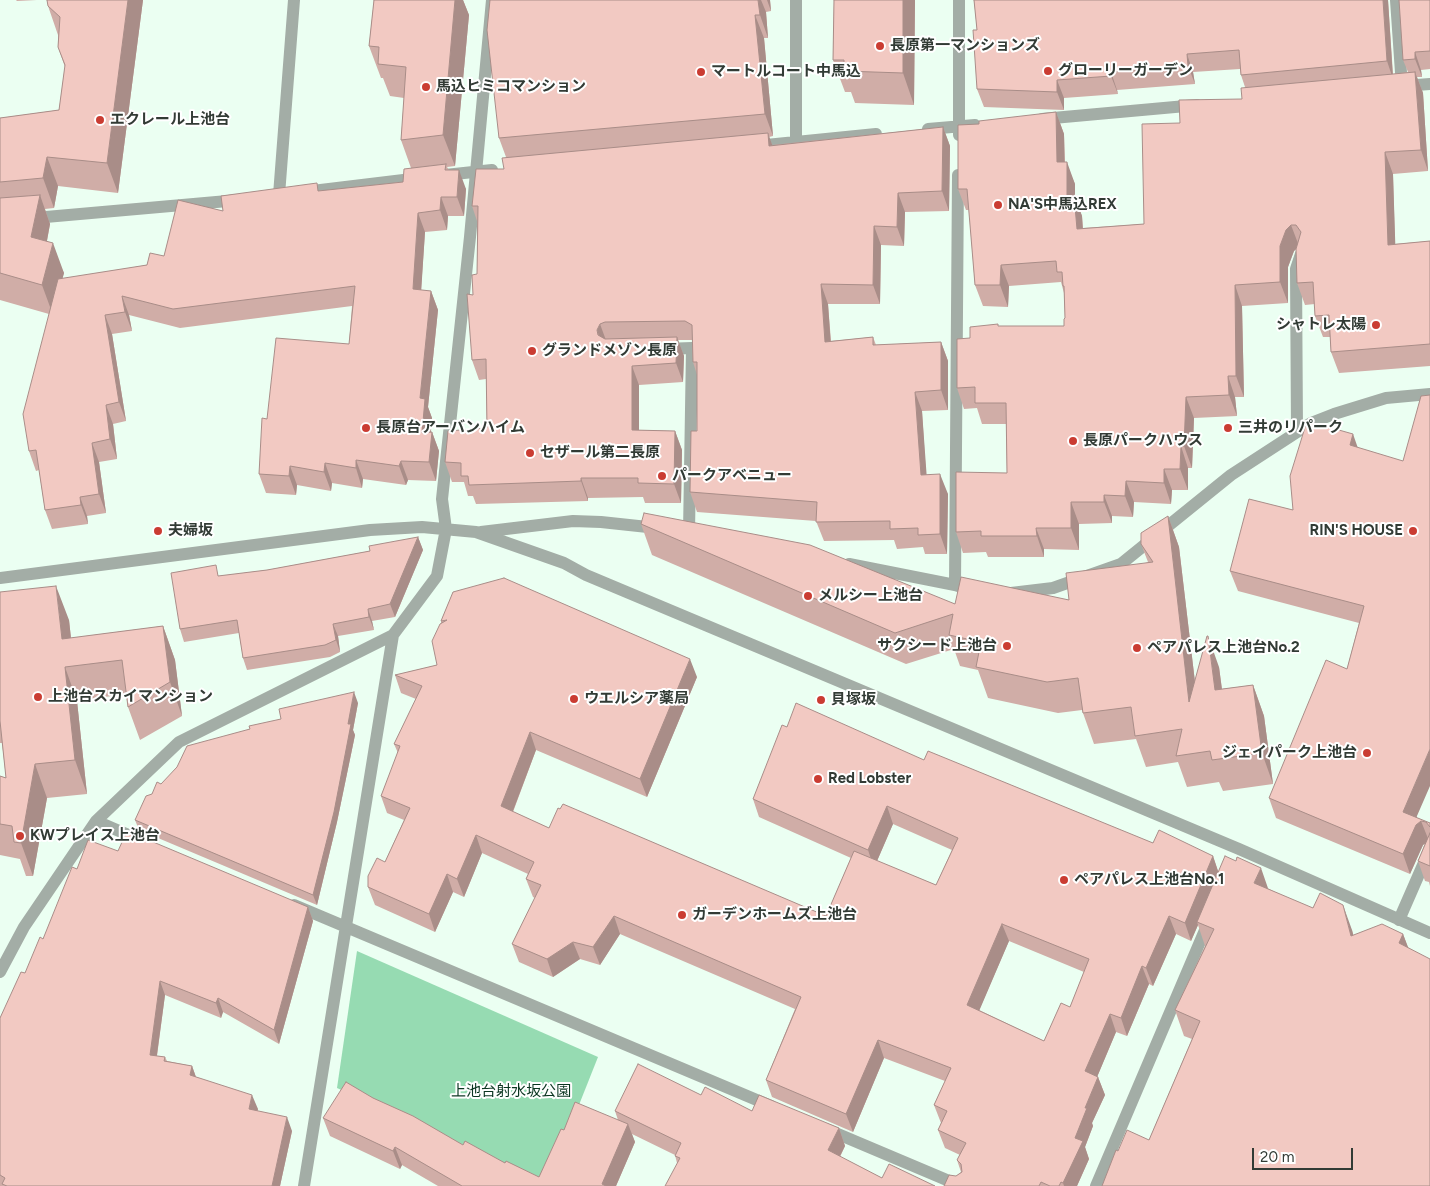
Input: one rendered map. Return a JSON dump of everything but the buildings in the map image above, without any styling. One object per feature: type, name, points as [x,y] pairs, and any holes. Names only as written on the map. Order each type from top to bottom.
[{"type":"street","points":[[294,0],[274,196],[505,169]]},
{"type":"street","points":[[304,1186],[393,635],[436,576],[446,529],[442,499],[492,0]]},
{"type":"street","points":[[796,0],[796,142]]},
{"type":"street","points":[[959,0],[959,146]]},
{"type":"street","points":[[1396,0],[1397,87],[1430,84]]},
{"type":"street","points":[[1027,120],[1211,104]]},
{"type":"street","points":[[911,131],[988,124]]},
{"type":"street","points":[[747,146],[892,133]]},
{"type":"street","points":[[955,585],[958,166]]},
{"type":"street","points":[[0,222],[252,198]]},
{"type":"street","points":[[1298,431],[1296,269],[1301,254]]},
{"type":"street","points":[[0,578],[370,530],[422,527],[476,532],[573,522],[601,522],[684,532],[692,348],[652,349]]},
{"type":"street","points":[[841,562],[955,585],[974,591],[993,593],[1053,588],[1121,564],[1231,475],[1298,431],[1322,418],[1379,400],[1430,394]]},
{"type":"street","points":[[476,532],[564,563],[586,575],[1430,933]]},
{"type":"street","points":[[0,972],[24,927],[96,822],[179,742],[393,635]]},
{"type":"street","points":[[96,822],[149,844]]},
{"type":"street","points":[[1399,920],[1430,849]]},
{"type":"street","points":[[283,900],[786,1112]]},
{"type":"street","points":[[1096,1186],[1213,911]]},
{"type":"street","points":[[814,1124],[961,1186]]},
{"type":"green space","name":"上池台射水坂公園","points":[[357,951],[598,1057],[548,1183],[337,1088]]},
{"type":"place","name":"長原第一マンションズ","points":[[880,46]]},
{"type":"place","name":"グローリーガーデン","points":[[1048,71]]},
{"type":"place","name":"マートルコート中馬込","points":[[701,72]]},
{"type":"place","name":"馬込ヒミコマンション","points":[[426,87]]},
{"type":"place","name":"エクレール上池台","points":[[100,120]]},
{"type":"place","name":"NA'S中馬込REX","points":[[998,205]]},
{"type":"place","name":"シャトレ太陽","points":[[1376,325]]},
{"type":"place","name":"グランドメゾン長原","points":[[532,351]]},
{"type":"place","name":"長原台アーバンハイム","points":[[366,428]]},
{"type":"place","name":"三井のリパーク","points":[[1228,428]]},
{"type":"place","name":"長原パークハウス","points":[[1073,441]]},
{"type":"place","name":"セザール第二長原","points":[[530,453]]},
{"type":"place","name":"パークアベニュー","points":[[662,476]]},
{"type":"place","name":"夫婦坂","points":[[158,531]]},
{"type":"place","name":"RIN'S HOUSE","points":[[1413,531]]},
{"type":"place","name":"メルシー上池台","points":[[808,596]]},
{"type":"place","name":"サクシード上池台","points":[[1007,646]]},
{"type":"place","name":"ペアパレス上池台No.2","points":[[1137,648]]},
{"type":"place","name":"上池台スカイマンション","points":[[38,697]]},
{"type":"place","name":"ウエルシア薬局","points":[[574,699]]},
{"type":"place","name":"貝塚坂","points":[[821,700]]},
{"type":"place","name":"ジェイパーク上池台","points":[[1367,753]]},
{"type":"place","name":"Red Lobster","points":[[818,779]]},
{"type":"place","name":"KWプレイス上池台","points":[[20,836]]},
{"type":"place","name":"ペアパレス上池台No.1","points":[[1064,880]]},
{"type":"place","name":"ガーデンホームズ上池台","points":[[682,915]]}]
